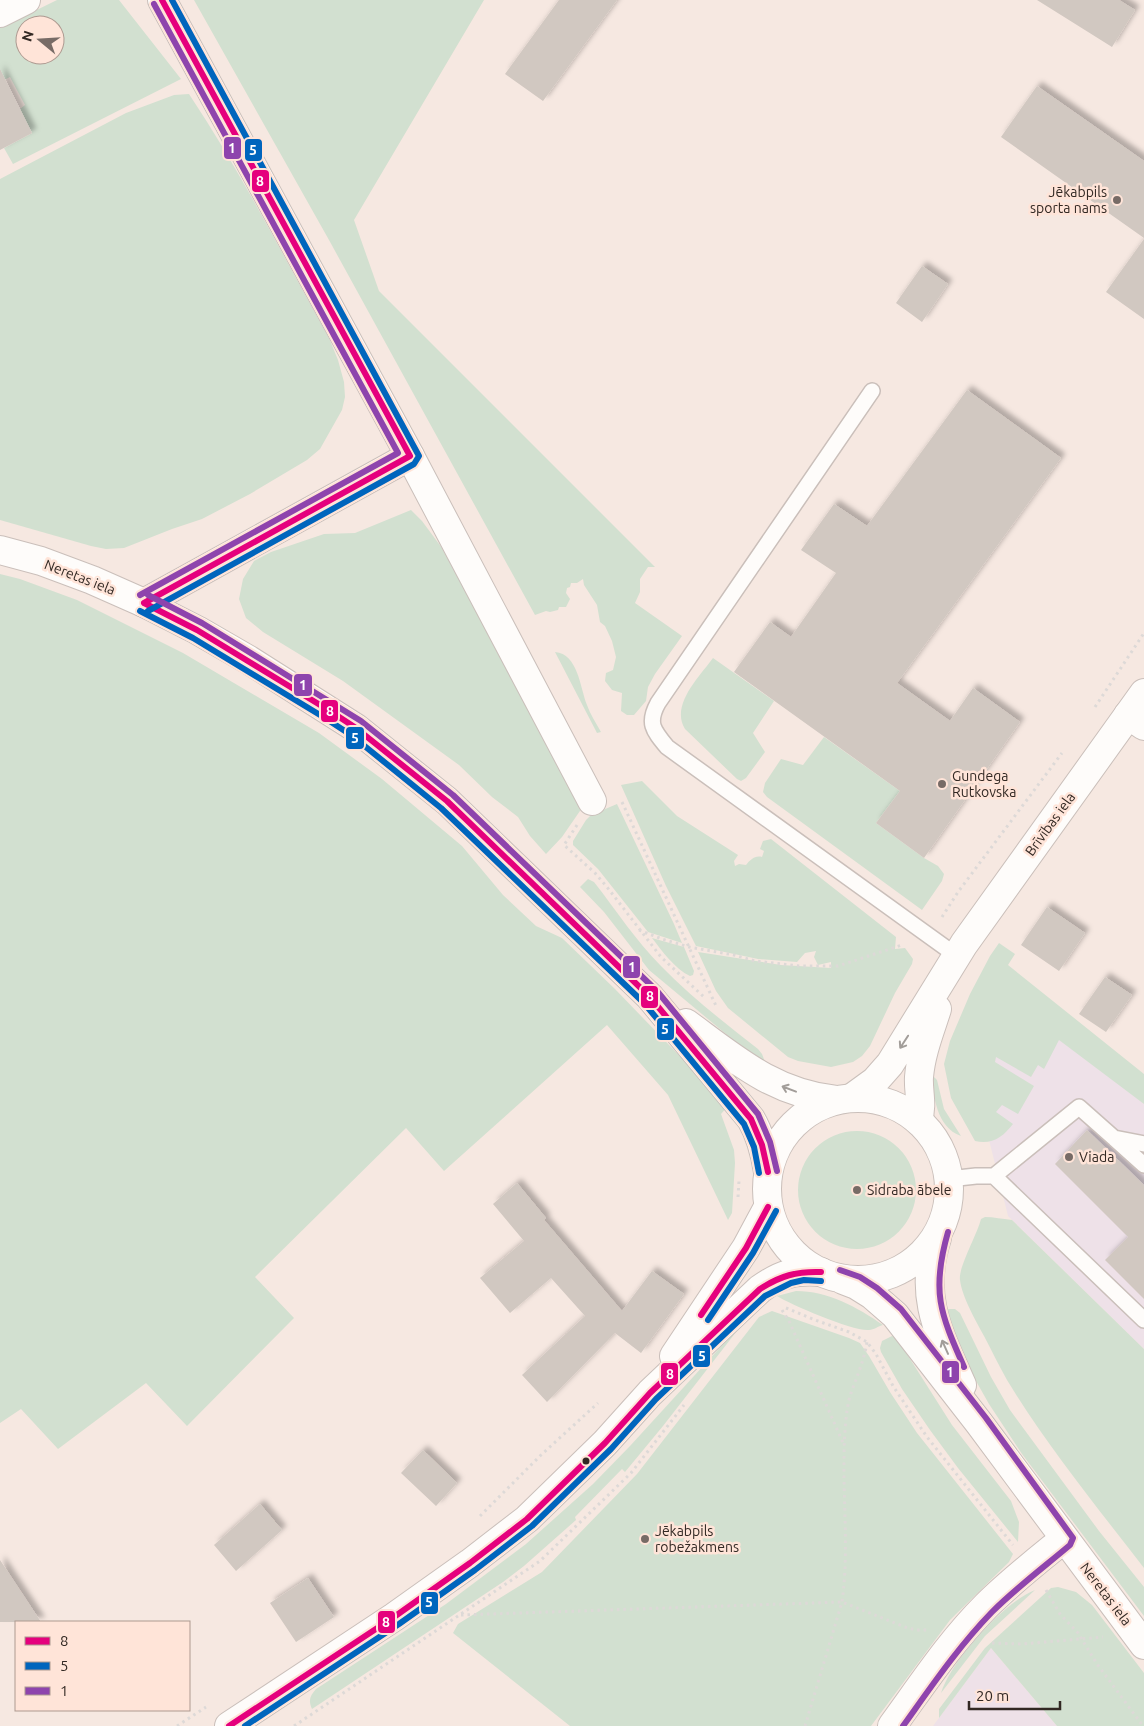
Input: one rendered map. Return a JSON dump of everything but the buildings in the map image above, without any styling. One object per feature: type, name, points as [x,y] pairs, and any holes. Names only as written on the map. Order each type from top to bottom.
[{"type":"main road","points":[[0,13],[26,0]]},
{"type":"main road","points":[[162,0],[410,456],[592,801]]},
{"type":"main road","points":[[144,603],[410,456]]},
{"type":"main road","name":"Neretas iela","points":[[0,550],[41,561],[92,580],[144,603],[197,630],[249,660],[330,711],[384,750],[447,801],[650,997]]},
{"type":"main road","name":"Brīvības iela","points":[[957,956],[1136,721],[1144,692]]},
{"type":"main road","points":[[768,1172],[773,1155],[781,1140],[804,1114],[844,1098],[875,1081],[890,1064],[957,956]]},
{"type":"main road","points":[[918,1119],[921,1110],[919,1085],[923,1055],[957,956]]},
{"type":"main road","points":[[650,997],[762,1077],[796,1092],[816,1098],[870,1098],[887,1102],[903,1109],[918,1119],[930,1131],[946,1162],[949,1179],[949,1197],[946,1214],[932,1253],[929,1271],[929,1287],[933,1311],[941,1336],[979,1423]]},
{"type":"main road","points":[[650,997],[751,1119],[764,1149],[768,1172],[768,1206],[773,1223],[781,1239],[805,1264],[856,1285],[887,1306],[979,1423]]},
{"type":"main road","points":[[650,1393],[746,1248],[768,1206]]},
{"type":"main road","points":[[228,1726],[394,1617],[470,1563],[527,1519],[605,1443],[650,1393],[748,1300],[774,1279],[796,1272],[829,1275],[854,1280],[888,1275],[904,1268],[918,1257],[930,1245],[940,1230]]},
{"type":"main road","name":"Neretas iela","points":[[979,1423],[1141,1640]]},
{"type":"main road","points":[[894,1725],[957,1637],[985,1606],[1037,1577],[1064,1539]]},
{"type":"lane","points":[[872,391],[658,703],[651,719],[653,728],[667,747],[957,956]]},
{"type":"lane","points":[[949,1179],[994,1176],[1079,1107],[1144,1164]]},
{"type":"lane","points":[[1114,1138],[1144,1144]]},
{"type":"lane","points":[[994,1176],[1144,1320]]},
{"type":"path","points":[[616,790],[718,1009],[660,957],[639,930],[595,874],[564,844],[592,801],[616,790]]},
{"type":"path","points":[[639,930],[689,947],[734,955],[755,961],[799,966],[838,966],[897,946],[931,938]]},
{"type":"path","points":[[779,1305],[789,1321],[844,1447]]},
{"type":"path","points":[[805,1726],[842,1602],[845,1582],[844,1447],[847,1408],[865,1359],[867,1342],[876,1354],[893,1386],[927,1437],[1037,1577],[1060,1614],[1078,1633],[1143,1726]]},
{"type":"path","points":[[477,1518],[604,1398]]},
{"type":"path","points":[[1037,1577],[1039,1592]]},
{"type":"path","points":[[461,1615],[842,1602],[916,1630],[924,1629],[957,1637],[1001,1644],[1082,1639],[1141,1640]]},
{"type":"path","points":[[177,1726],[212,1703]]},
{"type":"shaded area","name":"Viada","points":[[1007,999],[1144,1103],[1144,1349],[1008,1216],[972,1072]]},
{"type":"shaded area","points":[[991,1648],[1057,1726],[933,1726]]},
{"type":"green space","points":[[57,0],[119,0],[181,79],[13,164],[4,148],[32,133],[20,109],[25,105],[10,77],[0,82],[0,28],[15,21],[15,65],[65,65],[65,15],[26,15]]},
{"type":"green space","points":[[194,0],[484,0],[354,220],[379,291],[655,567],[648,567],[640,579],[640,592],[635,603],[682,636],[655,674],[648,687],[646,701],[634,715],[627,715],[621,711],[622,693],[612,690],[605,681],[606,673],[613,670],[616,657],[612,641],[605,626],[600,622],[597,605],[584,585],[583,579],[577,583],[571,583],[570,587],[567,588],[566,593],[570,599],[566,607],[559,607],[558,610],[546,611],[535,615],[329,240]]},
{"type":"green space","points":[[189,94],[244,184],[329,338],[344,382],[345,397],[342,410],[320,449],[307,460],[250,494],[202,519],[124,548],[106,549],[91,546],[0,520],[0,179],[126,113],[174,95]]},
{"type":"green space","points":[[411,510],[422,521],[442,548],[582,808],[562,837],[546,854],[530,836],[518,817],[492,797],[459,765],[343,681],[263,632],[246,618],[239,599],[243,579],[254,561],[271,552],[324,534],[355,533]]},
{"type":"green space","points":[[0,574],[20,579],[77,600],[183,653],[319,733],[382,779],[462,846],[503,895],[536,926],[562,938],[615,989],[728,1106],[721,1114],[734,1150],[735,1163],[732,1213],[728,1220],[668,1095],[607,1025],[444,1171],[406,1128],[255,1277],[294,1318],[187,1426],[146,1383],[58,1449],[21,1409],[0,1423]]},
{"type":"green space","points":[[555,652],[563,654],[573,665],[588,708],[601,732],[597,733]]},
{"type":"green space","points":[[713,658],[774,701],[753,733],[765,752],[746,778],[741,781],[685,729],[681,720],[681,710],[688,691]]},
{"type":"green space","points":[[824,737],[900,791],[876,823],[938,866],[944,874],[942,881],[922,910],[767,797],[763,792],[765,783],[781,759],[803,765]]},
{"type":"green space","points":[[642,781],[677,816],[738,855],[734,861],[735,866],[739,864],[746,865],[755,857],[762,857],[764,851],[760,849],[763,841],[771,839],[896,937],[895,949],[905,948],[913,959],[912,964],[895,993],[870,1046],[862,1056],[853,1062],[831,1067],[798,1061],[788,1057],[728,1008],[716,991],[698,952],[781,965],[831,968],[831,962],[818,965],[814,957],[816,951],[805,953],[797,962],[758,959],[696,946],[666,886],[621,785]]},
{"type":"green space","points":[[617,804],[682,943],[648,932],[598,869],[573,845],[573,841],[591,815]]},
{"type":"green space","points":[[588,879],[594,882],[635,936],[661,966],[696,999],[758,1049],[765,1062],[744,1049],[649,970],[604,912],[580,887]]},
{"type":"green space","points":[[652,938],[684,947],[694,971],[693,975],[690,976],[684,973],[674,964]]},
{"type":"green space","points":[[999,943],[1015,954],[1008,965],[1144,1074],[1144,1104],[1059,1040],[1044,1069],[1038,1065],[1031,1077],[996,1057],[995,1062],[1034,1086],[1018,1114],[1002,1105],[996,1112],[1013,1124],[1005,1133],[992,1141],[975,1141],[951,1098],[944,1064],[950,1041],[970,994]]},
{"type":"green space","points":[[931,1074],[937,1080],[944,1109],[961,1136],[946,1126],[941,1118],[935,1101]]},
{"type":"green space","points":[[857,1131],[880,1135],[899,1148],[912,1167],[916,1190],[912,1213],[899,1232],[880,1245],[857,1249],[834,1245],[815,1232],[802,1213],[798,1190],[802,1167],[815,1148],[834,1135]]},
{"type":"green space","points":[[985,1217],[1012,1220],[1144,1349],[1144,1568],[1073,1476],[1022,1405],[1004,1375],[963,1294],[960,1280],[962,1268],[981,1219]]},
{"type":"green space","points":[[796,1291],[819,1294],[842,1301],[883,1325],[869,1330],[851,1327],[777,1296]]},
{"type":"green space","points":[[955,1309],[960,1313],[991,1377],[1010,1410],[1099,1531],[1144,1587],[1144,1616],[1022,1454],[989,1404],[959,1351],[946,1310]]},
{"type":"green space","points":[[772,1311],[860,1343],[917,1433],[1013,1554],[1009,1562],[950,1620],[871,1726],[570,1726],[453,1633],[458,1624],[542,1572],[637,1474],[759,1317]]},
{"type":"green space","points":[[747,1318],[625,1472],[622,1469],[575,1517],[576,1520],[503,1582],[312,1709],[310,1698],[316,1689],[446,1604],[526,1544],[593,1484]]},
{"type":"green space","points":[[892,1336],[895,1337],[905,1351],[952,1425],[1011,1501],[1019,1522],[1018,1542],[958,1468],[902,1389],[880,1348],[882,1341]]},
{"type":"green space","points":[[1058,1587],[1076,1592],[1092,1605],[1144,1673],[1144,1726],[1057,1726],[991,1648],[939,1718],[939,1709],[985,1648],[1051,1588]]},
{"type":"green space","points":[[1035,1590],[985,1636],[941,1693],[956,1665],[980,1634],[1009,1607]]},
{"type":"transit line","name":"8","points":[[144,603],[410,456],[162,0]]},
{"type":"transit line","name":"5","points":[[148,611],[414,464],[419,456],[172,0]]},
{"type":"transit line","name":"1","points":[[140,595],[398,453],[154,4]]},
{"type":"transit line","name":"1","points":[[148,595],[202,623],[361,721],[453,795],[657,991],[758,1114],[770,1142],[777,1171]]},
{"type":"transit line","name":"8","points":[[144,603],[197,630],[330,711],[356,728],[447,801],[650,997],[751,1119],[762,1145],[768,1172]]},
{"type":"transit line","name":"5","points":[[140,611],[193,638],[351,735],[441,808],[644,1003],[744,1124],[754,1147],[759,1173]]},
{"type":"transit line","name":"8","points":[[701,1315],[746,1248],[768,1207]]},
{"type":"transit line","name":"5","points":[[708,1320],[753,1253],[776,1211]]},
{"type":"transit line","name":"1","points":[[948,1232],[940,1270],[939,1286],[944,1316],[964,1367]]},
{"type":"transit line","name":"1","points":[[840,1270],[860,1277],[877,1288],[901,1309],[986,1418],[1073,1538],[1070,1545],[1011,1594],[980,1625],[945,1667],[903,1726]]},
{"type":"transit line","name":"8","points":[[229,1726],[394,1617],[470,1563],[527,1519],[605,1443],[650,1393],[760,1289],[789,1275],[804,1272],[821,1272]]},
{"type":"transit line","name":"5","points":[[245,1726],[399,1624],[475,1570],[532,1526],[611,1449],[656,1399],[765,1296],[791,1283],[804,1280],[821,1281]]},
{"type":"place","name":"Jēkabpils sporta nams","points":[[1117,200]]},
{"type":"place","name":"Gundega Rutkovska","points":[[942,784]]},
{"type":"place","name":"Viada","points":[[1069,1157]]},
{"type":"place","name":"Sidraba ābele","points":[[857,1190]]},
{"type":"place","name":"Jēkabpils robežakmens","points":[[645,1539]]}]
